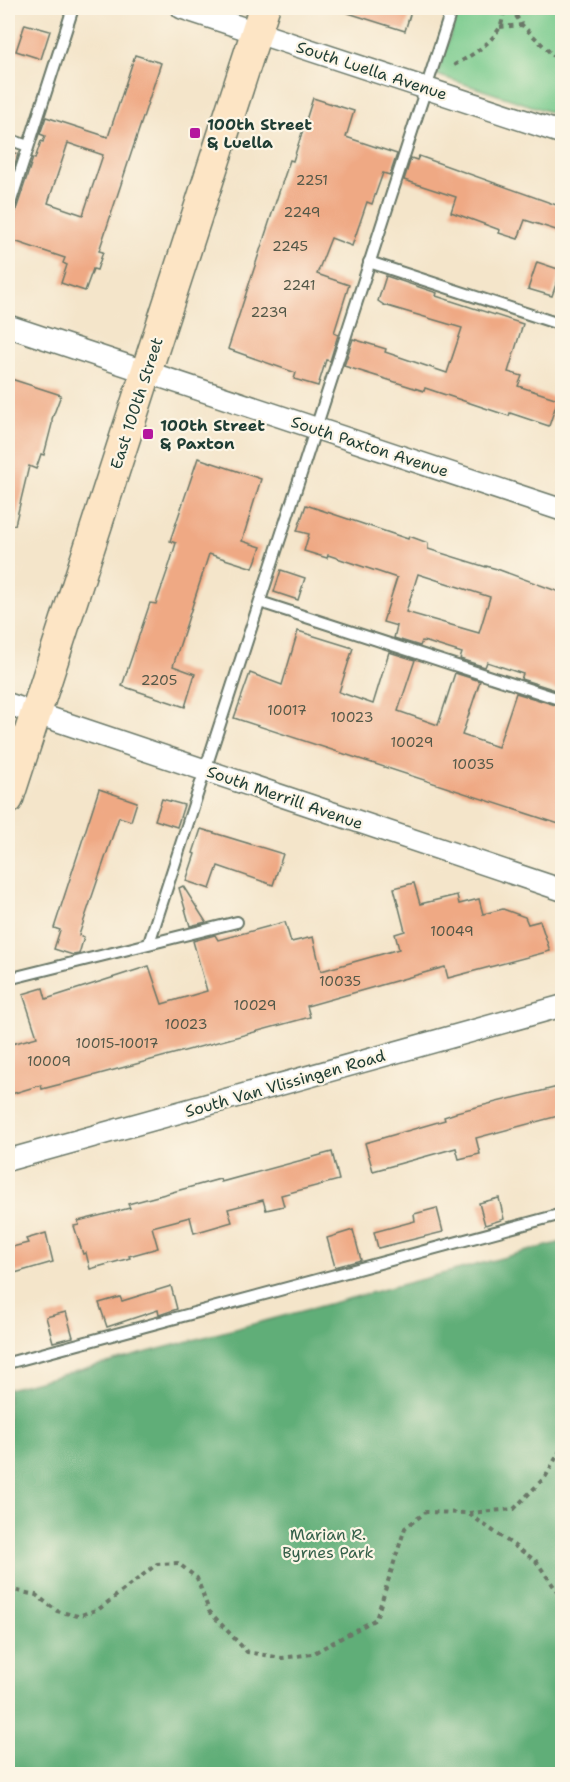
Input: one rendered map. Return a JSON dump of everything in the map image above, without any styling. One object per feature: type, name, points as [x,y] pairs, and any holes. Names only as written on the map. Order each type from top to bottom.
[{"type":"main road","name":"East 100th Street","points":[[8,799],[261,20]]},
{"type":"street","name":"South Luella Avenue","points":[[182,8],[261,20],[426,88],[562,133]]},
{"type":"street","name":"South Paxton Avenue","points":[[8,326],[562,510]]},
{"type":"street","name":"South Merrill Avenue","points":[[8,704],[562,890]]},
{"type":"street","name":"South Van Vlissingen Road","points":[[8,1160],[562,1006]]},
{"type":"lane","points":[[8,210],[73,8]]},
{"type":"lane","points":[[149,943],[452,8]]},
{"type":"lane","points":[[8,139],[28,146]]},
{"type":"lane","points":[[369,262],[562,325]]},
{"type":"lane","points":[[260,602],[562,700]]},
{"type":"lane","points":[[8,979],[237,922]]},
{"type":"lane","points":[[8,1363],[562,1214]]},
{"type":"path","points":[[454,64],[471,56],[500,27],[505,8]]},
{"type":"path","points":[[511,8],[522,25],[562,64]]},
{"type":"path","points":[[500,27],[522,25]]},
{"type":"path","points":[[8,1589],[36,1595],[57,1611],[78,1616],[99,1609],[157,1564],[178,1563],[197,1578],[209,1611],[247,1652],[282,1658],[312,1654],[376,1619],[405,1528],[426,1512],[468,1513],[514,1509],[546,1476],[562,1447]]},
{"type":"path","points":[[468,1513],[536,1561],[562,1598]]},
{"type":"green space","points":[[459,8],[562,8],[562,116],[437,75]]},
{"type":"green space","name":"Marian R. Byrnes Park","points":[[562,1242],[562,1774],[8,1774],[8,1389]]},
{"type":"building","points":[[346,8],[412,8],[405,31],[345,12]]},
{"type":"building","points":[[25,24],[50,31],[41,59],[16,51]]},
{"type":"building","points":[[135,55],[161,63],[99,251],[103,252],[97,270],[93,269],[85,291],[61,283],[67,265],[63,263],[65,258],[8,239],[8,217],[15,213],[33,158],[35,159],[41,141],[43,142],[45,136],[40,134],[46,117],[108,137]],"holes":[[[68,143],[103,155],[83,215],[48,203]]]},
{"type":"building","points":[[313,98],[354,111],[346,137],[397,154],[390,175],[383,173],[372,204],[367,202],[352,246],[331,238],[317,274],[349,285],[334,333],[338,335],[330,361],[326,360],[318,386],[294,379],[296,373],[228,349],[279,192],[290,160],[293,161]]},
{"type":"building","points":[[8,151],[18,154],[8,187]]},
{"type":"building","points":[[419,156],[562,207],[562,232],[525,220],[518,239],[451,212],[456,197],[404,180],[411,158],[417,160]]},
{"type":"building","points":[[537,262],[561,270],[552,296],[528,289]]},
{"type":"building","points":[[386,276],[437,293],[436,296],[523,324],[508,372],[522,376],[518,386],[558,399],[549,426],[344,366],[353,339],[386,349],[385,352],[447,373],[462,328],[384,305],[378,301]]},
{"type":"building","points":[[8,378],[61,395],[52,419],[44,455],[41,454],[36,469],[29,466],[15,525],[8,524]]},
{"type":"building","points":[[198,458],[261,479],[242,541],[261,547],[253,568],[209,554],[173,666],[195,674],[185,707],[122,686],[150,603],[156,604],[170,563],[176,543],[170,541]]},
{"type":"building","points":[[306,505],[408,539],[409,536],[428,543],[428,549],[497,569],[562,593],[562,692],[521,679],[523,674],[487,662],[485,667],[460,659],[462,653],[427,642],[422,641],[420,646],[394,638],[397,626],[383,622],[397,578],[328,555],[327,558],[304,551],[309,534],[297,531]],"holes":[[[418,574],[490,597],[479,633],[406,612]]]},
{"type":"building","points":[[281,570],[305,578],[298,600],[274,592]]},
{"type":"building","points":[[298,631],[353,648],[339,692],[373,704],[389,652],[415,660],[398,711],[438,725],[455,673],[480,681],[462,735],[498,747],[516,693],[562,707],[562,825],[234,718],[250,673],[282,685]]},
{"type":"building","points":[[99,789],[137,802],[131,821],[119,817],[79,935],[84,937],[79,954],[73,955],[54,949],[60,930],[54,928]]},
{"type":"building","points":[[162,799],[184,805],[177,827],[155,820]]},
{"type":"building","points":[[201,829],[283,854],[273,885],[218,866],[210,889],[186,881]]},
{"type":"building","points":[[414,883],[420,904],[457,895],[459,904],[479,899],[483,914],[503,909],[525,917],[528,924],[540,921],[550,951],[448,978],[445,967],[307,1006],[310,1017],[77,1080],[42,1089],[41,1085],[8,1095],[8,1045],[37,1037],[23,994],[43,988],[46,999],[149,966],[162,1004],[207,991],[193,941],[215,935],[218,940],[285,922],[291,942],[313,937],[321,971],[382,954],[399,949],[395,934],[405,931],[394,888]]},
{"type":"building","points":[[183,886],[206,922],[190,926],[179,888]]},
{"type":"building","points":[[562,1086],[562,1115],[476,1138],[480,1154],[459,1159],[456,1148],[373,1171],[365,1143],[445,1120],[444,1117],[456,1112]]},
{"type":"building","points":[[332,1152],[339,1180],[281,1195],[284,1206],[266,1210],[263,1200],[228,1209],[232,1222],[194,1233],[190,1217],[152,1227],[158,1248],[90,1269],[86,1253],[83,1254],[74,1226],[79,1225],[78,1221],[130,1208],[128,1204],[220,1179],[221,1182]]},
{"type":"building","points":[[499,1198],[504,1219],[485,1225],[479,1203]]},
{"type":"building","points":[[437,1208],[443,1232],[378,1248],[374,1232],[415,1221],[414,1214]]},
{"type":"building","points":[[353,1230],[361,1260],[335,1267],[327,1238]]},
{"type":"building","points":[[46,1233],[53,1262],[8,1275],[8,1248],[28,1243],[26,1239]]},
{"type":"building","points":[[171,1286],[177,1309],[159,1315],[158,1310],[107,1327],[99,1303],[120,1297],[122,1301]]},
{"type":"building","points":[[66,1312],[73,1337],[53,1342],[46,1317]]},
{"type":"place","name":"100th Street & Luella","points":[[195,133]]},
{"type":"place","name":"100th Street & Paxton","points":[[148,434]]}]
